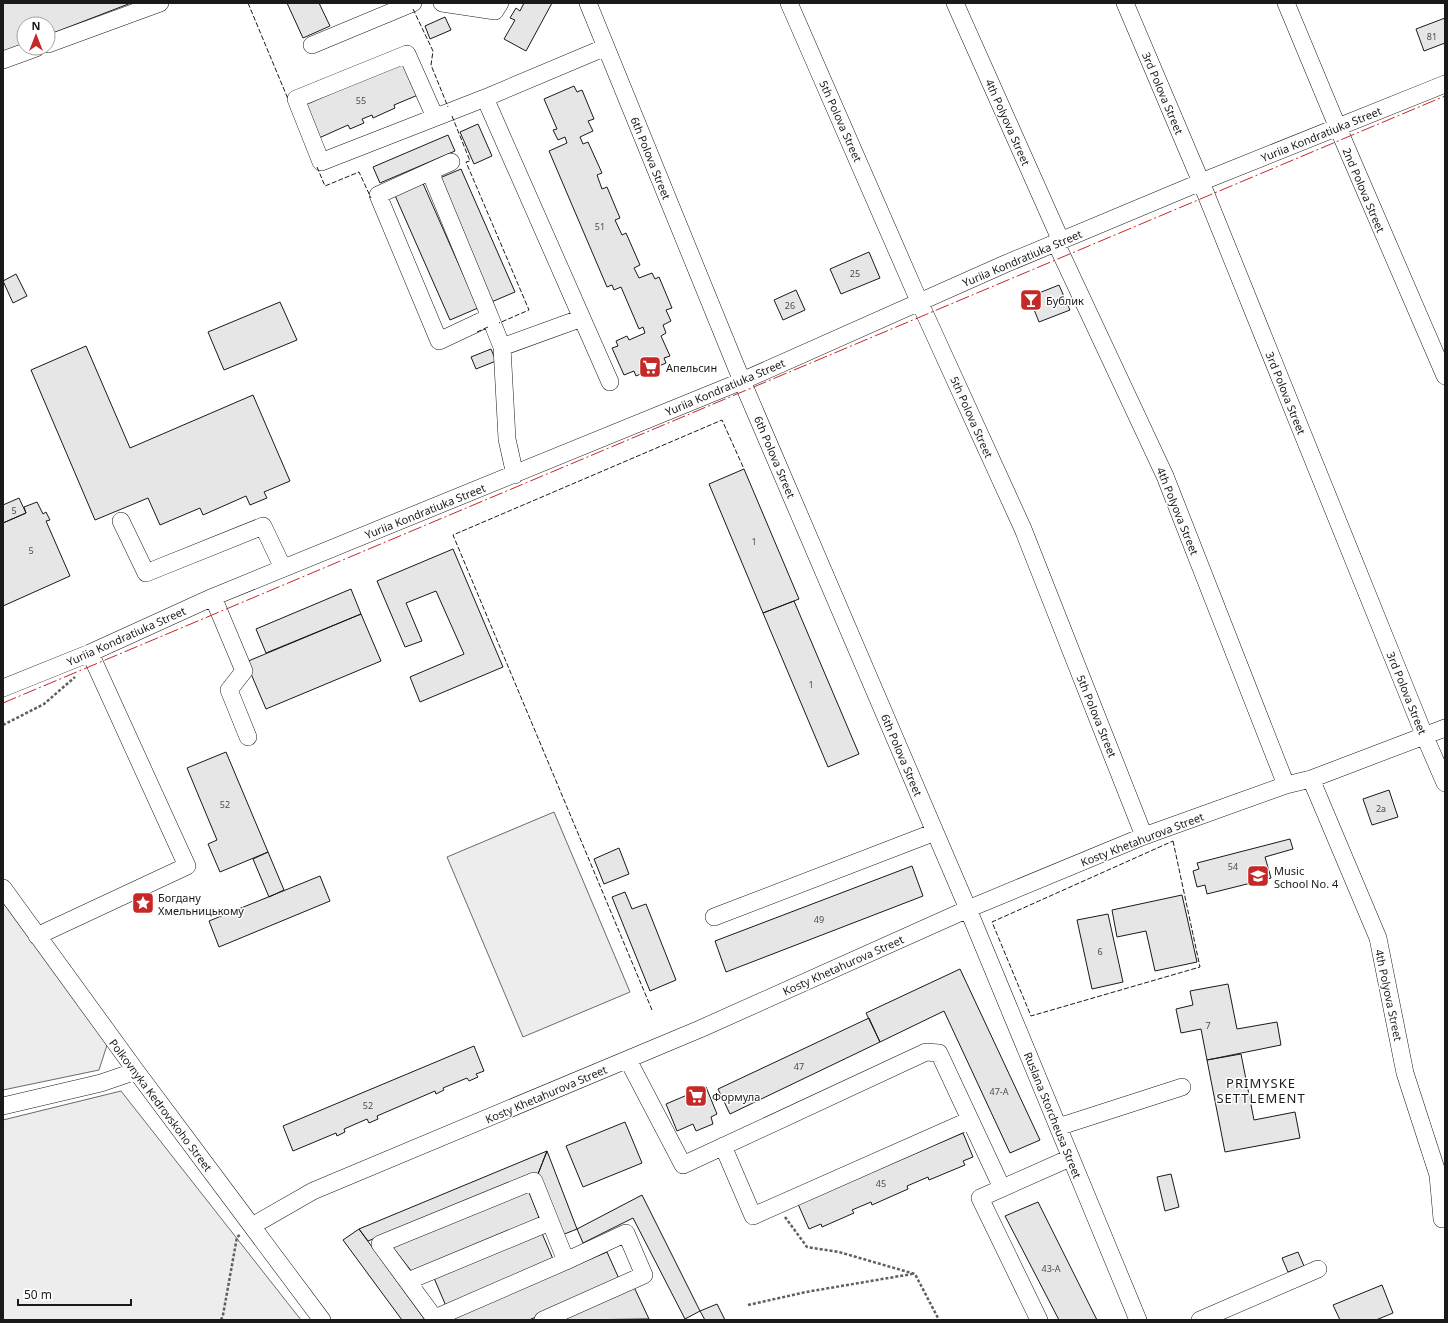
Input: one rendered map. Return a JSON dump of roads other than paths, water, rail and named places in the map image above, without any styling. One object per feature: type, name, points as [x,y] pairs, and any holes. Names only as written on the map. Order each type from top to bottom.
[{"type":"street","points":[[56,41],[160,3]]},
{"type":"street","points":[[312,45],[412,3]]},
{"type":"street","points":[[442,3],[495,11],[500,3]]},
{"type":"street","name":"6th Polova Street","points":[[588,3],[742,380],[968,909]]},
{"type":"street","name":"5th Polova Street","points":[[789,3],[920,301],[1023,529],[1144,836]]},
{"type":"street","name":"4th Polyova Street","points":[[955,3],[1059,242],[1165,476],[1286,785]]},
{"type":"street","name":"3rd Polova Street","points":[[1125,3],[1201,182],[1425,737],[1445,783]]},
{"type":"street","name":"2nd Polova Street","points":[[1286,3],[1445,376]]},
{"type":"street","points":[[435,117],[407,54],[296,100],[321,162],[485,98],[606,47]]},
{"type":"street","points":[[3,60],[16,55]]},
{"type":"street","name":"Yuriia Kondratiuka Street","points":[[3,688],[90,653],[213,597],[515,475],[742,380],[920,301],[1201,182],[1445,84]]},
{"type":"street","points":[[485,98],[610,382]]},
{"type":"street","points":[[451,162],[378,195],[439,341],[490,317]]},
{"type":"street","points":[[430,172],[502,347],[507,439],[515,475]]},
{"type":"street","points":[[502,347],[582,318]]},
{"type":"street","points":[[122,521],[146,573],[263,526],[283,568]]},
{"type":"street","points":[[213,597],[244,671],[229,690],[248,737]]},
{"type":"street","points":[[37,936],[187,866],[90,653]]},
{"type":"street","name":"Kosty Khetahurova Street","points":[[252,1226],[313,1191],[628,1060],[968,909],[1144,836],[1286,785],[1311,779],[1425,737],[1445,728]]},
{"type":"street","name":"4th Polyova Street","points":[[1311,779],[1378,938],[1405,1073],[1438,1175],[1442,1219]]},
{"type":"street","points":[[714,917],[935,832]]},
{"type":"street","name":"Polkovnyka Kedrovskoho Street","points":[[3,888],[136,1071],[322,1320]]},
{"type":"street","name":"Ruslana Storcheusa Street","points":[[968,909],[1138,1320]]},
{"type":"street","points":[[628,1060],[683,1165],[926,1052],[938,1053],[1002,1188]]},
{"type":"street","points":[[3,1106],[101,1084],[136,1071]]},
{"type":"street","points":[[1058,1128],[1182,1087]]},
{"type":"street","points":[[723,1146],[753,1216],[970,1120]]},
{"type":"street","points":[[1039,1320],[980,1198],[1070,1158]]},
{"type":"street","points":[[543,1320],[644,1275],[626,1233],[566,1261],[435,1319],[380,1244],[534,1181],[566,1261]]},
{"type":"street","points":[[408,1282],[550,1222]]},
{"type":"street","points":[[1200,1320],[1318,1269]]},
{"type":"place","name":"Бублик","points":[[1031,300]]},
{"type":"place","name":"Апельсин","points":[[650,367]]},
{"type":"place","name":"Music School No. 4","points":[[1258,876]]},
{"type":"place","name":"Богдану Хмельницькому","points":[[143,903]]},
{"type":"place","name":"Формула","points":[[696,1096]]},
{"type":"district","name":"PRIMYSKE SETTLEMENT","points":[[1261,1090]]}]
